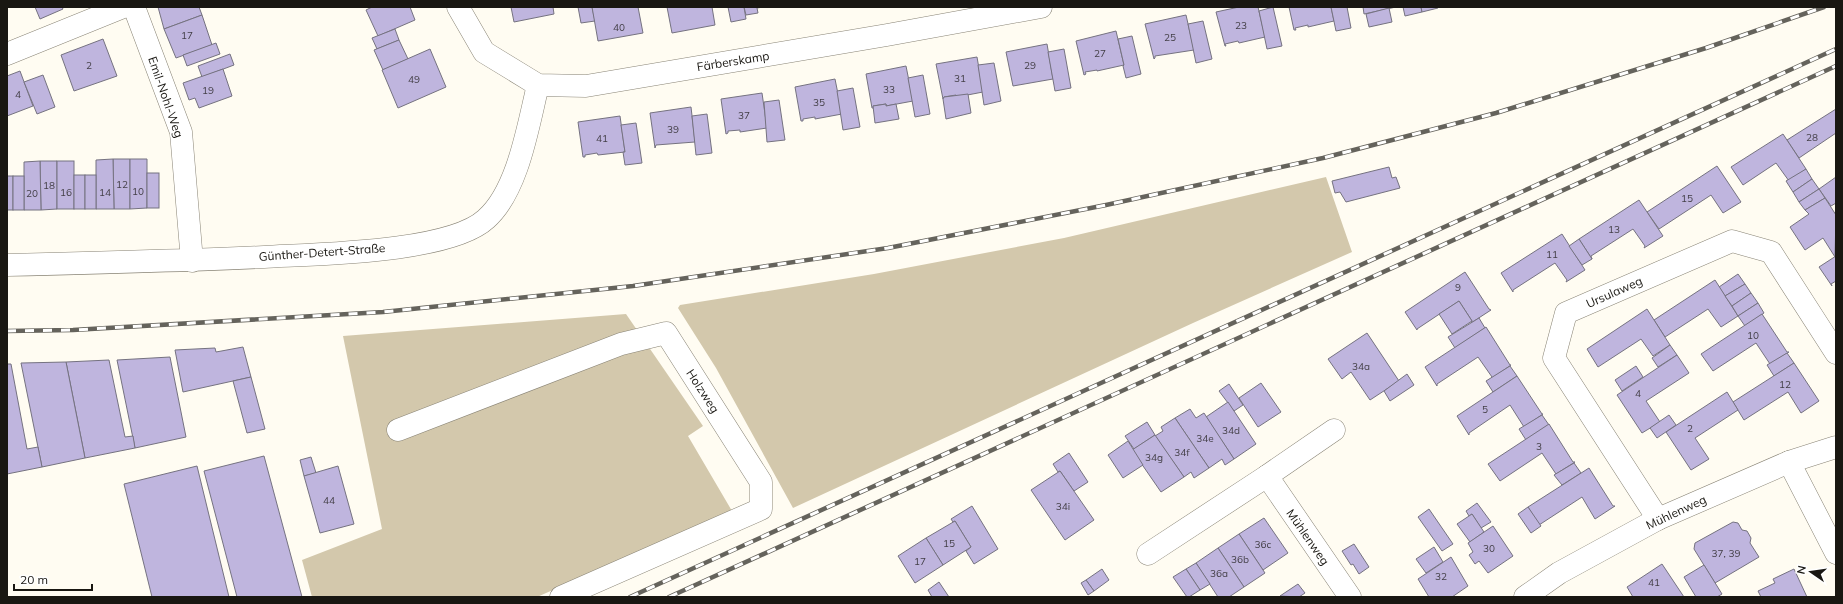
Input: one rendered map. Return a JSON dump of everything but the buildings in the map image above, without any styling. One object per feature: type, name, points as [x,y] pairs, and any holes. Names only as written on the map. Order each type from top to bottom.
[{"type":"street","points":[[7,54],[123,7]]},
{"type":"street","name":"Emil-Nohl-Weg","points":[[134,7],[181,132],[192,260]]},
{"type":"street","points":[[458,7],[484,52],[538,85]]},
{"type":"street","name":"Färberskamp","points":[[538,85],[586,86],[887,35],[1041,7]]},
{"type":"street","name":"Günther-Detert-Straße","points":[[7,265],[192,260],[361,251],[420,244],[447,238],[473,228],[486,220],[506,193],[515,173],[538,85]]},
{"type":"street","name":"Ursulaweg","points":[[1658,519],[1554,358],[1566,313],[1732,240],[1771,252],[1836,353]]},
{"type":"street","name":"Holzweg","points":[[398,430],[621,344],[666,333],[760,482],[761,509],[560,597]]},
{"type":"street","points":[[1148,554],[1334,430]]},
{"type":"street","name":"Mühlenweg","points":[[1525,597],[1559,573],[1658,519],[1789,462],[1836,447]]},
{"type":"street","points":[[1789,462],[1836,553]]},
{"type":"street","name":"Mühlenweg","points":[[1267,476],[1350,597]]},
{"type":"shaded area","points":[[1326,177],[1352,252],[1193,323],[793,508],[716,368],[678,308],[680,305],[874,274],[1064,238]]},
{"type":"shaded area","points":[[626,314],[703,426],[688,436],[732,511],[537,597],[312,597],[302,560],[382,529],[343,336]]},
{"type":"railway","points":[[7,331],[73,330],[383,312],[633,286],[888,248],[1106,205],[1323,158],[1496,113],[1706,48],[1824,7]]},
{"type":"railway","points":[[630,597],[1836,49]]},
{"type":"railway","points":[[669,597],[1836,66]]}]
